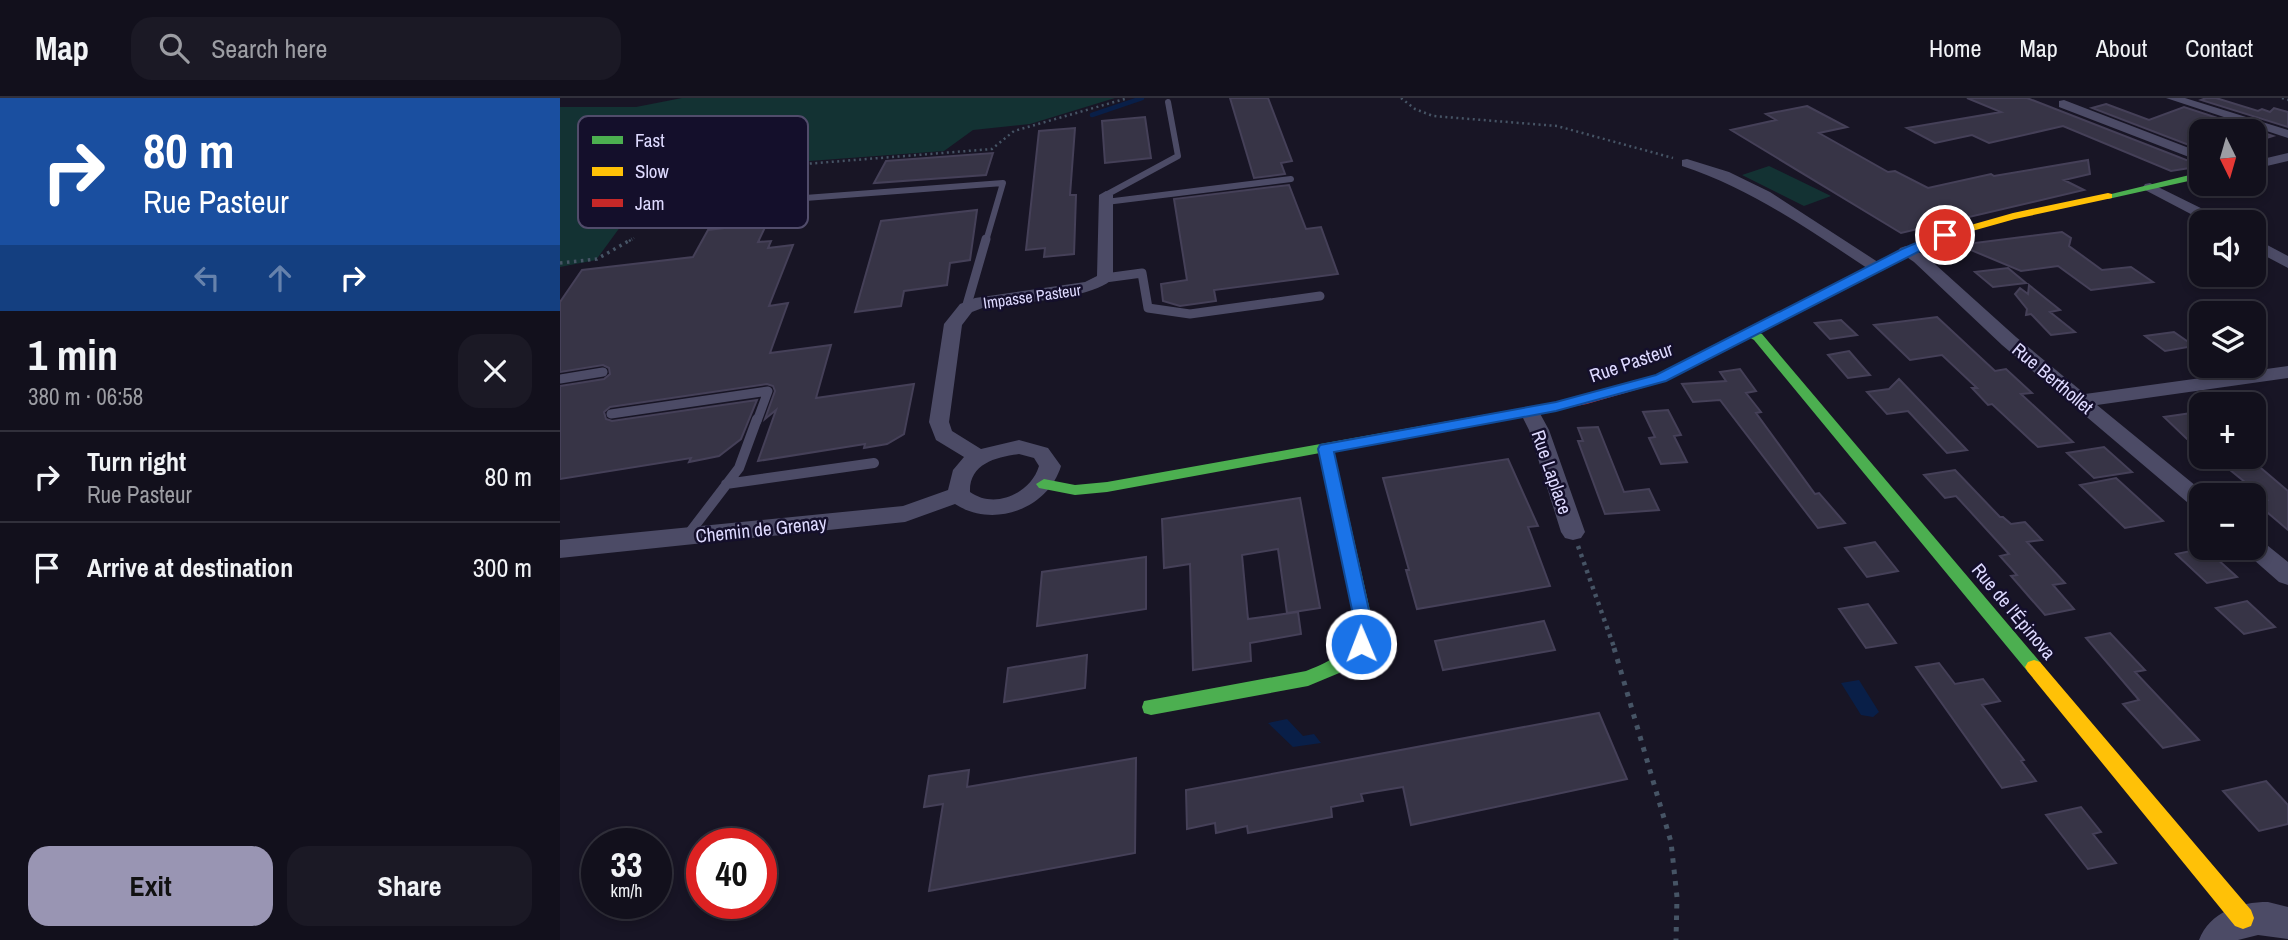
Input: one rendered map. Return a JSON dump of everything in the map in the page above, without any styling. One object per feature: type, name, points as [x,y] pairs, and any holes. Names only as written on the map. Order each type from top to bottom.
[{"type":"street","points":[[2172,98],[2288,134]]},
{"type":"street","points":[[2064,104],[2189,153]]},
{"type":"street","points":[[2266,162],[2288,157]]},
{"type":"street","points":[[1687,163],[1724,174],[1765,195],[1876,266]]},
{"type":"street","name":"Rue Pasteur","points":[[1044,484],[1074,490],[1107,487],[1582,401],[1661,378],[1906,251],[1962,229],[2189,177]]},
{"type":"street","points":[[2150,187],[2194,210]]},
{"type":"street","name":"Impasse Pasteur","points":[[979,457],[943,435],[939,422],[953,324],[966,308],[981,302],[1090,287],[1105,278],[1106,199]]},
{"type":"street","points":[[2266,250],[2288,263]]},
{"type":"street","name":"Rue Berthollet","points":[[1906,251],[1920,259],[2009,341],[2189,492]]},
{"type":"street","name":"Rue de l'Épinova","points":[[1751,332],[1758,337],[2244,918]]},
{"type":"street","points":[[2080,401],[2288,372]]},
{"type":"street","name":"Rue Laplace","points":[[1531,412],[1573,532]]},
{"type":"street","points":[[1019,447],[1041,453],[1050,466],[1044,484],[1021,500],[990,507],[966,501],[959,494],[958,481],[979,457],[1019,447]]},
{"type":"street","points":[[1152,707],[1308,678],[1329,672],[1353,656],[1361,644],[1364,624],[1326,449]]},
{"type":"street","name":"Chemin de Grenay","points":[[560,549],[905,514],[959,494]]},
{"type":"street","points":[[2266,557],[2288,576]]},
{"type":"street","points":[[2215,940],[2244,918],[2288,923]]},
{"type":"lane","points":[[1106,199],[1142,175],[1178,156],[1168,102]]},
{"type":"lane","points":[[1106,199],[1291,179]]},
{"type":"lane","points":[[808,198],[1003,183],[966,308]]},
{"type":"lane","points":[[1105,278],[1142,273],[1148,309],[1190,314],[1320,296]]},
{"type":"lane","points":[[560,379],[603,372]]},
{"type":"lane","points":[[611,414],[768,391],[739,468],[687,536]]},
{"type":"lane","points":[[726,484],[874,463]]},
{"type":"path","points":[[808,164],[992,149],[999,146],[1005,136],[1014,131],[1128,98]]},
{"type":"path","points":[[1401,98],[1415,109],[1433,116],[1557,125],[1647,149],[1687,163]]},
{"type":"path","points":[[2282,98],[2288,100]]},
{"type":"path","points":[[560,263],[597,259],[635,238]]},
{"type":"path","points":[[1573,532],[1608,626],[1671,842],[1677,897],[1676,940]]},
{"type":"green space","points":[[682,98],[1115,98],[1030,124],[973,130],[944,151],[808,161],[808,116],[578,116],[578,228],[619,228],[596,260],[560,267],[560,107],[636,107]]},
{"type":"green space","points":[[1769,166],[1831,196],[1804,206],[1742,175]]},
{"type":"water","points":[[1859,680],[1879,712],[1873,717],[1861,715],[1841,683]]},
{"type":"water","points":[[1287,719],[1303,736],[1314,734],[1321,743],[1293,747],[1268,723]]},
{"type":"building","points":[[1230,98],[1268,98],[1292,161],[1281,163],[1285,174],[1254,178]]},
{"type":"building","points":[[1967,98],[2027,98],[2189,161],[2189,168],[2171,171],[2063,126],[1989,143],[1972,135],[1935,143],[1907,128],[2001,112]]},
{"type":"building","points":[[2216,98],[2258,111],[2262,109],[2270,112],[2274,108],[2288,112],[2288,127],[2266,119],[2201,100]]},
{"type":"building","points":[[2106,104],[2149,120],[2184,107],[2221,119],[2189,119],[2189,145],[2092,108]]},
{"type":"building","points":[[1807,106],[1847,127],[1819,133],[1888,172],[1895,171],[1928,188],[1991,174],[1994,176],[2088,160],[2090,174],[2064,180],[2084,190],[1901,233],[1731,130],[1776,120],[1766,114]]},
{"type":"building","points":[[1145,117],[1151,158],[1105,163],[1102,121]]},
{"type":"building","points":[[1075,128],[1070,195],[1076,195],[1074,254],[1044,257],[1045,248],[1026,250],[1039,131]]},
{"type":"building","points":[[993,153],[986,175],[874,183],[886,161]]},
{"type":"building","points":[[1289,185],[1306,229],[1321,227],[1338,274],[1214,290],[1216,301],[1180,306],[1163,301],[1161,284],[1187,280],[1174,199]]},
{"type":"building","points":[[977,210],[970,260],[950,263],[947,285],[904,291],[901,306],[855,312],[881,221]]},
{"type":"building","points":[[765,228],[758,242],[771,241],[768,248],[793,245],[769,306],[788,303],[770,353],[831,345],[816,398],[914,384],[904,434],[887,444],[864,448],[865,444],[758,461],[776,410],[765,419],[775,391],[773,386],[767,384],[610,407],[604,412],[606,419],[612,421],[757,400],[741,439],[719,456],[560,479],[560,386],[604,379],[610,374],[609,368],[603,365],[560,372],[560,302],[582,270],[693,257],[708,230]]},
{"type":"building","points":[[2062,232],[2071,238],[2069,246],[2102,270],[2131,267],[2153,282],[2091,290],[2058,266],[2021,271],[1959,245]]},
{"type":"building","points":[[2008,268],[2026,283],[1993,287],[1975,272]]},
{"type":"building","points":[[2029,285],[2060,310],[2050,312],[2075,332],[2051,335],[2031,314],[2026,315],[2027,309],[2015,294],[2020,288],[2028,294]]},
{"type":"building","points":[[1937,317],[1995,371],[2006,369],[2032,393],[2021,394],[2073,442],[2038,447],[1992,404],[1988,405],[1972,388],[1977,388],[1942,355],[1910,360],[1874,325]]},
{"type":"building","points":[[1841,320],[1857,335],[1830,339],[1815,323]]},
{"type":"building","points":[[2174,332],[2189,342],[2189,347],[2165,351],[2145,336]]},
{"type":"building","points":[[1849,351],[1870,375],[1848,378],[1828,355]]},
{"type":"building","points":[[1740,369],[1756,391],[1746,393],[1761,412],[1756,413],[1815,494],[1819,493],[1845,523],[1818,528],[1720,400],[1693,402],[1682,384],[1726,381],[1720,372]]},
{"type":"building","points":[[1899,379],[1967,450],[1947,453],[1908,411],[1887,414],[1867,392],[1889,389]]},
{"type":"building","points":[[1668,410],[1681,435],[1674,436],[1687,462],[1661,464],[1649,438],[1655,437],[1643,412]]},
{"type":"building","points":[[2189,413],[2189,439],[2187,439],[2164,417]]},
{"type":"building","points":[[1598,427],[1624,492],[1649,489],[1659,510],[1605,514],[1578,441],[1583,441],[1578,428]]},
{"type":"building","points":[[2104,447],[2132,472],[2094,478],[2067,453]]},
{"type":"building","points":[[1508,459],[1538,526],[1528,527],[1550,586],[1417,609],[1383,478]]},
{"type":"building","points":[[2229,469],[2262,469],[2288,491],[2288,530],[2266,511],[2266,483],[2246,483]]},
{"type":"building","points":[[1955,470],[2000,517],[2011,524],[2025,522],[2042,540],[2027,542],[2065,583],[2053,585],[2074,609],[2045,615],[2011,576],[2017,575],[2000,556],[2009,554],[1956,496],[1945,498],[1924,475]]},
{"type":"building","points":[[2116,478],[2163,521],[2125,528],[2080,485]]},
{"type":"building","points":[[1300,498],[1320,608],[1287,613],[1278,549],[1242,555],[1248,619],[1298,612],[1301,634],[1250,643],[1251,661],[1193,670],[1190,564],[1164,568],[1162,519]]},
{"type":"building","points":[[1875,542],[1898,571],[1867,577],[1845,548]]},
{"type":"building","points":[[2189,551],[2189,560],[2218,560],[2237,577],[2207,583],[2176,554]]},
{"type":"building","points":[[1146,557],[1146,609],[1037,626],[1042,572]]},
{"type":"building","points":[[2247,601],[2275,627],[2244,634],[2216,608]]},
{"type":"building","points":[[1868,604],[1896,643],[1866,648],[1839,609]]},
{"type":"building","points":[[1544,621],[1555,650],[1443,670],[1435,641]]},
{"type":"building","points":[[2110,633],[2145,670],[2135,672],[2199,740],[2163,748],[2123,704],[2139,700],[2086,638]]},
{"type":"building","points":[[1087,655],[1085,688],[1004,702],[1008,668]]},
{"type":"building","points":[[1939,663],[1955,684],[1983,679],[2000,701],[1982,705],[2024,760],[2021,761],[2036,781],[2002,788],[1916,667]]},
{"type":"building","points":[[1599,713],[1627,779],[1411,825],[1403,787],[1361,794],[1363,801],[1331,807],[1332,817],[1248,833],[1247,826],[1216,833],[1215,823],[1187,829],[1186,790]]},
{"type":"building","points":[[1136,758],[1135,853],[929,891],[943,804],[924,807],[929,776],[969,770],[967,787]]},
{"type":"building","points":[[2266,781],[2288,805],[2288,824],[2259,831],[2223,791]]},
{"type":"building","points":[[2081,807],[2101,832],[2093,834],[2116,863],[2088,869],[2046,815]]},
{"type":"waterway","points":[[1092,115],[1142,98]]},
{"type":"traffic: fast","points":[[2108,196],[2189,178]]},
{"type":"traffic: fast","points":[[1751,333],[1758,337],[2034,667]]},
{"type":"traffic: fast","points":[[1044,484],[1075,490],[1107,487],[1539,409]]},
{"type":"traffic: fast","points":[[1151,707],[1308,678],[1338,666],[1352,654],[1364,624],[1326,449]]},
{"type":"traffic: slow","points":[[1842,285],[1929,240],[2013,216],[2108,196]]},
{"type":"traffic: slow","points":[[2034,667],[2243,918]]},
{"type":"traffic: jam","points":[[1539,409],[1582,401],[1661,378],[1842,285]]},
{"type":"route","points":[[1361,644],[1364,624],[1326,449],[1531,412],[1582,401],[1661,378],[1906,251],[1945,235]]}]
